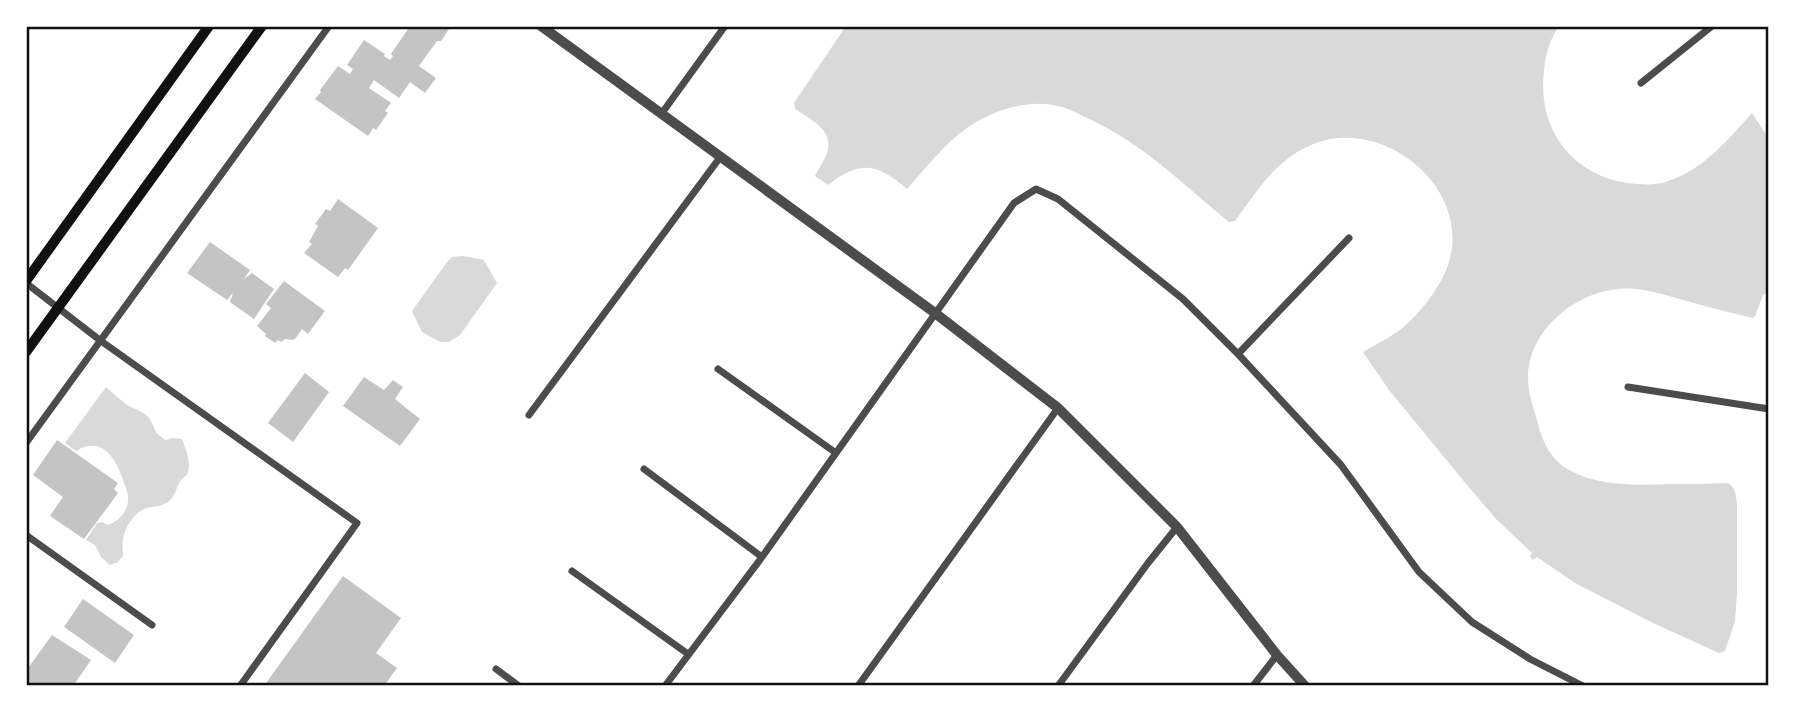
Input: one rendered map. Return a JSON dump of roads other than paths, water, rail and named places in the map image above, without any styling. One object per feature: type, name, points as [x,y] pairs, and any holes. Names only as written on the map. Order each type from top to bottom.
[{"type":"main road","points":[[26,282],[209,26]]},
{"type":"main road","points":[[26,352],[262,26]]},
{"type":"street","points":[[26,443],[329,26]]},
{"type":"street","points":[[541,26],[935,313],[1058,408],[1177,527],[1277,655],[1305,686]]},
{"type":"street","points":[[662,113],[725,26]]},
{"type":"street","points":[[1641,83],[1712,26]]},
{"type":"street","points":[[529,415],[721,156]]},
{"type":"street","points":[[665,686],[762,557],[1014,203],[1036,189],[1058,199],[1183,299],[1342,465],[1419,572],[1472,622],[1531,659],[1583,686]]},
{"type":"street","points":[[1238,354],[1349,238]]},
{"type":"street","points":[[26,282],[101,341],[357,523],[240,686]]},
{"type":"street","points":[[718,369],[836,453]]},
{"type":"street","points":[[1628,387],[1769,410]]},
{"type":"street","points":[[858,686],[1058,408]]},
{"type":"street","points":[[645,469],[762,557]]},
{"type":"street","points":[[1058,686],[1177,527]]},
{"type":"street","points":[[26,535],[152,625]]},
{"type":"street","points":[[572,571],[688,654]]},
{"type":"street","points":[[1253,686],[1277,655]]},
{"type":"street","points":[[496,669],[519,686]]}]
